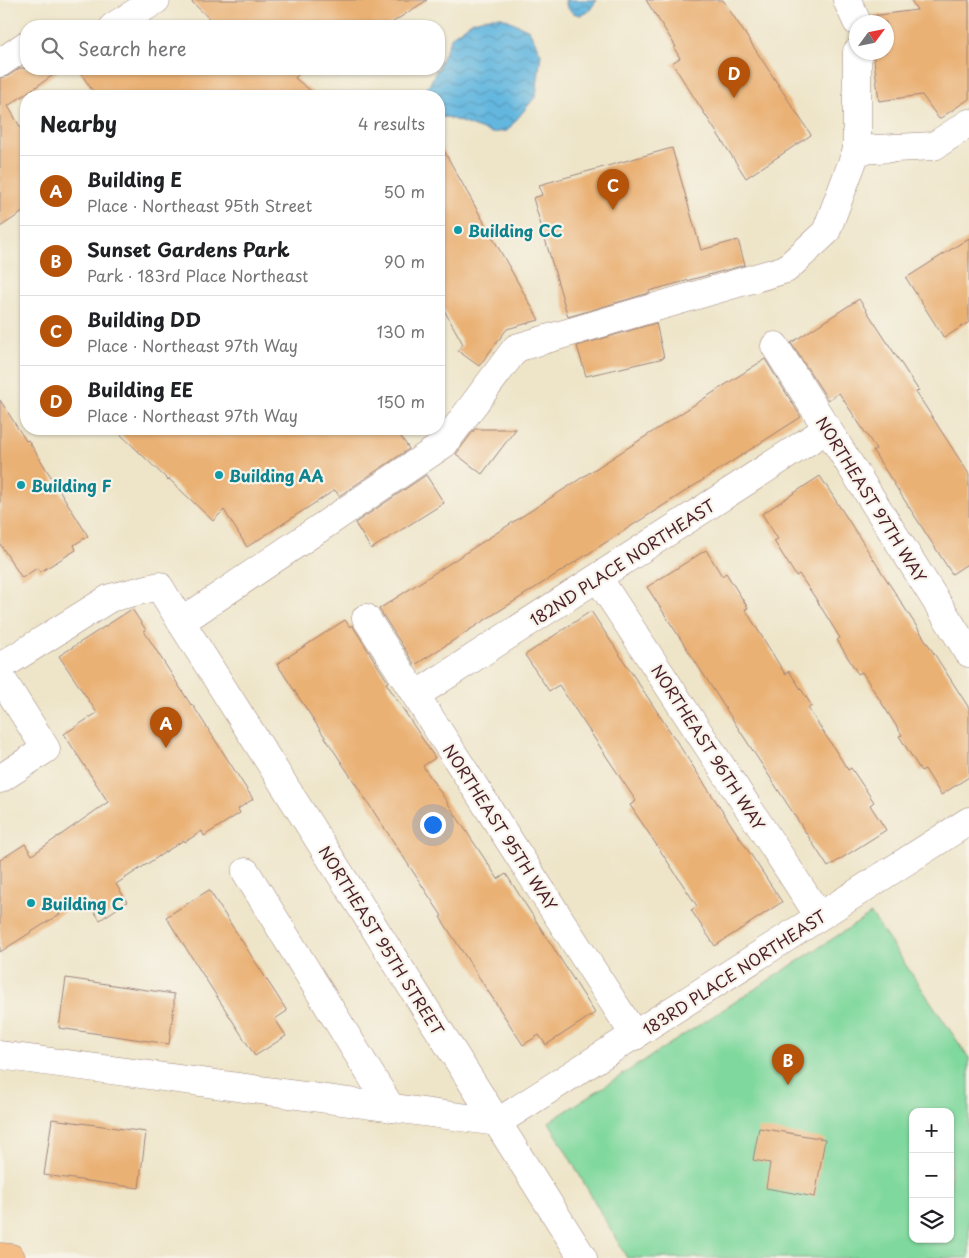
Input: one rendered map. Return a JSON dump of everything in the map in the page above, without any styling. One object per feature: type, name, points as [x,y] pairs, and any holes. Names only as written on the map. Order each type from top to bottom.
[{"type":"main road","points":[[0,1257],[11,1258]]},
{"type":"street","points":[[124,20],[156,0]]},
{"type":"street","points":[[848,0],[853,15]]},
{"type":"street","points":[[0,63],[20,50]]},
{"type":"street","points":[[182,622],[444,444],[516,348],[786,269],[826,232],[857,150],[857,60]]},
{"type":"street","points":[[857,150],[934,146],[969,123]]},
{"type":"street","name":"NORTHEAST 97TH WAY","points":[[775,346],[969,653]]},
{"type":"street","name":"182ND PLACE NORTHEAST","points":[[416,695],[827,429]]},
{"type":"street","name":"NORTHEAST 96TH WAY","points":[[598,578],[819,916]]},
{"type":"street","name":"NORTHEAST 95TH STREET","points":[[0,667],[110,598],[159,586],[583,1258]]},
{"type":"street","name":"NORTHEAST 95TH WAY","points":[[366,618],[635,1036]]},
{"type":"street","points":[[0,676],[46,750],[0,778]]},
{"type":"street","name":"183RD PLACE NORTHEAST","points":[[498,1122],[969,821]]},
{"type":"street","points":[[246,872],[392,1108]]},
{"type":"street","points":[[0,1055],[498,1122]]},
{"type":"green space","points":[[871,914],[969,1058],[969,1258],[627,1258],[549,1122]]},
{"type":"water","points":[[565,0],[597,0],[589,11],[581,15],[570,10]]},
{"type":"water","points":[[489,17],[502,17],[529,30],[541,54],[536,96],[507,131],[491,133],[445,117],[445,90],[424,90],[434,75],[445,75],[445,52],[452,36],[473,21]]},
{"type":"building","points":[[190,0],[427,0],[396,20],[211,20]]},
{"type":"building","points":[[646,0],[723,0],[811,135],[746,178],[672,63],[680,58],[674,48],[676,47]]},
{"type":"building","points":[[911,0],[969,0],[969,99],[939,119],[922,95],[879,101],[874,60],[894,60],[894,15],[879,15],[917,10]]},
{"type":"building","points":[[20,68],[20,75],[53,75],[31,90],[20,90],[20,98],[8,106],[20,127],[20,214],[0,227],[0,78],[8,76]]},
{"type":"building","points":[[82,75],[298,75],[295,78],[310,90],[92,90]]},
{"type":"building","points":[[672,148],[701,250],[738,240],[745,265],[649,291],[649,293],[568,317],[533,198],[542,195],[539,185]]},
{"type":"building","points":[[445,153],[539,320],[507,329],[479,366],[458,351],[463,344],[445,312]]},
{"type":"building","points":[[969,238],[969,322],[944,338],[906,278]]},
{"type":"building","points":[[859,299],[919,391],[916,392],[969,474],[969,563],[952,574],[873,451],[876,449],[839,393],[828,400],[791,343]]},
{"type":"building","points":[[656,323],[664,358],[586,376],[577,346]]},
{"type":"building","points":[[765,359],[801,417],[415,665],[379,609]]},
{"type":"building","name":"Building F","points":[[0,400],[20,432],[20,435],[22,435],[26,441],[28,440],[88,536],[74,545],[76,550],[40,572],[37,568],[22,578],[0,544]]},
{"type":"building","points":[[475,429],[516,429],[482,474],[456,454]]},
{"type":"building","points":[[121,435],[400,435],[409,449],[339,496],[335,490],[247,547],[224,510],[213,521]]},
{"type":"building","points":[[426,475],[444,503],[371,549],[355,523]]},
{"type":"building","points":[[820,476],[969,708],[969,777],[941,795],[925,769],[921,771],[899,736],[902,735],[862,672],[858,674],[837,640],[840,638],[816,599],[799,574],[796,576],[774,541],[778,539],[762,514]]},
{"type":"building","points":[[706,550],[722,576],[726,573],[748,608],[745,609],[785,674],[789,671],[812,706],[808,708],[848,770],[851,768],[874,802],[870,805],[886,830],[828,867],[647,587]]},
{"type":"building","points":[[132,609],[191,705],[253,799],[238,809],[240,813],[204,836],[202,831],[185,842],[184,840],[116,884],[127,902],[100,920],[85,898],[0,952],[0,860],[25,844],[32,855],[108,802],[64,734],[97,713],[59,656]]},
{"type":"building","points":[[591,611],[782,902],[715,946],[691,910],[697,906],[630,805],[636,801],[559,685],[549,691],[525,655]]},
{"type":"building","points":[[345,620],[350,627],[352,625],[388,682],[386,683],[435,758],[423,766],[498,879],[506,874],[595,1013],[546,1045],[539,1035],[523,1045],[440,917],[442,916],[277,664]]},
{"type":"building","points":[[209,890],[287,1011],[275,1019],[286,1036],[255,1056],[166,917]]},
{"type":"building","points":[[66,978],[174,994],[169,1044],[59,1028]]},
{"type":"building","points":[[52,1119],[146,1132],[139,1188],[44,1175]]},
{"type":"building","points":[[759,1128],[825,1139],[815,1197],[766,1188],[770,1163],[753,1160]]},
{"type":"place","name":"Building EE","points":[[734,98]]},
{"type":"place","name":"Building DD","points":[[613,210]]},
{"type":"place","name":"Building CC","points":[[458,230]]},
{"type":"place","name":"Building AA","points":[[219,475]]},
{"type":"place","name":"Building F","points":[[21,485]]},
{"type":"place","name":"Building E","points":[[166,748]]},
{"type":"place","name":"Building C","points":[[31,903]]},
{"type":"place","name":"Sunset Gardens Park","points":[[788,1085]]}]
